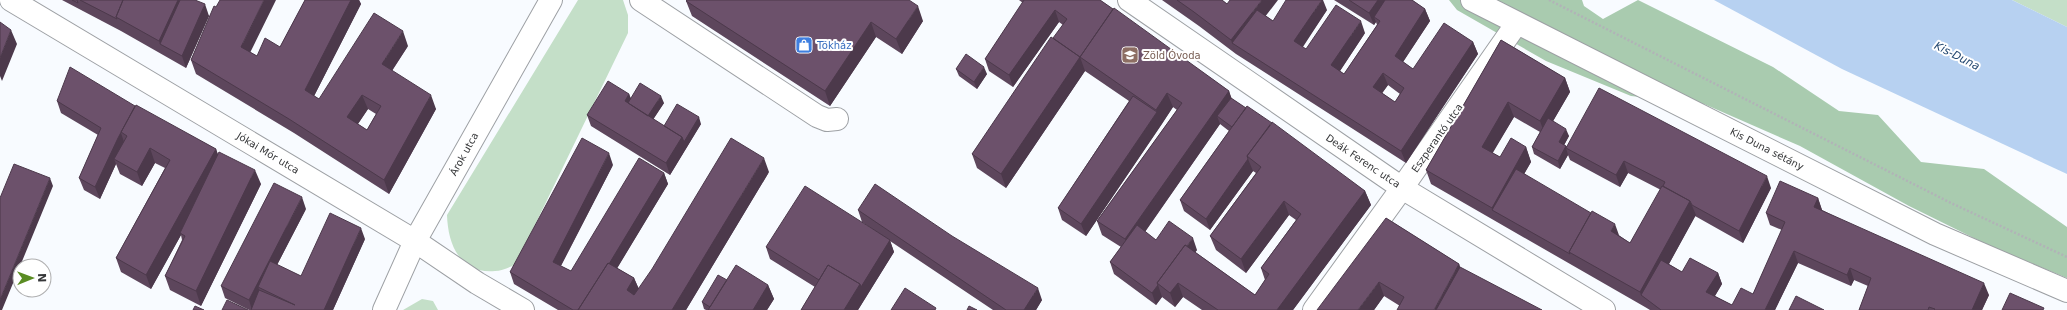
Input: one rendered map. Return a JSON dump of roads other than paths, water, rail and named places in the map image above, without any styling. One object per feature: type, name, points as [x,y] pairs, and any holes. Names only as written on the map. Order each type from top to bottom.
[{"type":"street","name":"Jókai Mór utca","points":[[11,0],[415,241],[477,283],[523,310]]},
{"type":"street","name":"Árok utca","points":[[384,310],[415,241],[551,0]]},
{"type":"street","points":[[641,0],[817,116],[826,120],[837,119]]},
{"type":"street","name":"Deák Ferenc utca","points":[[1129,0],[1402,188],[1604,310]]},
{"type":"street","name":"Kis Duna sétány","points":[[1472,0],[1935,234],[2067,291]]},
{"type":"street","name":"Eszperantó utca","points":[[1314,310],[1402,188],[1517,23]]},
{"type":"water","name":"Kis-Duna","points":[[1714,0],[2012,0],[2067,27],[2067,174],[1842,69]]},
{"type":"place","name":"Tökház","points":[[804,45]]},
{"type":"place","name":"Zöld Óvoda","points":[[1130,55]]}]
